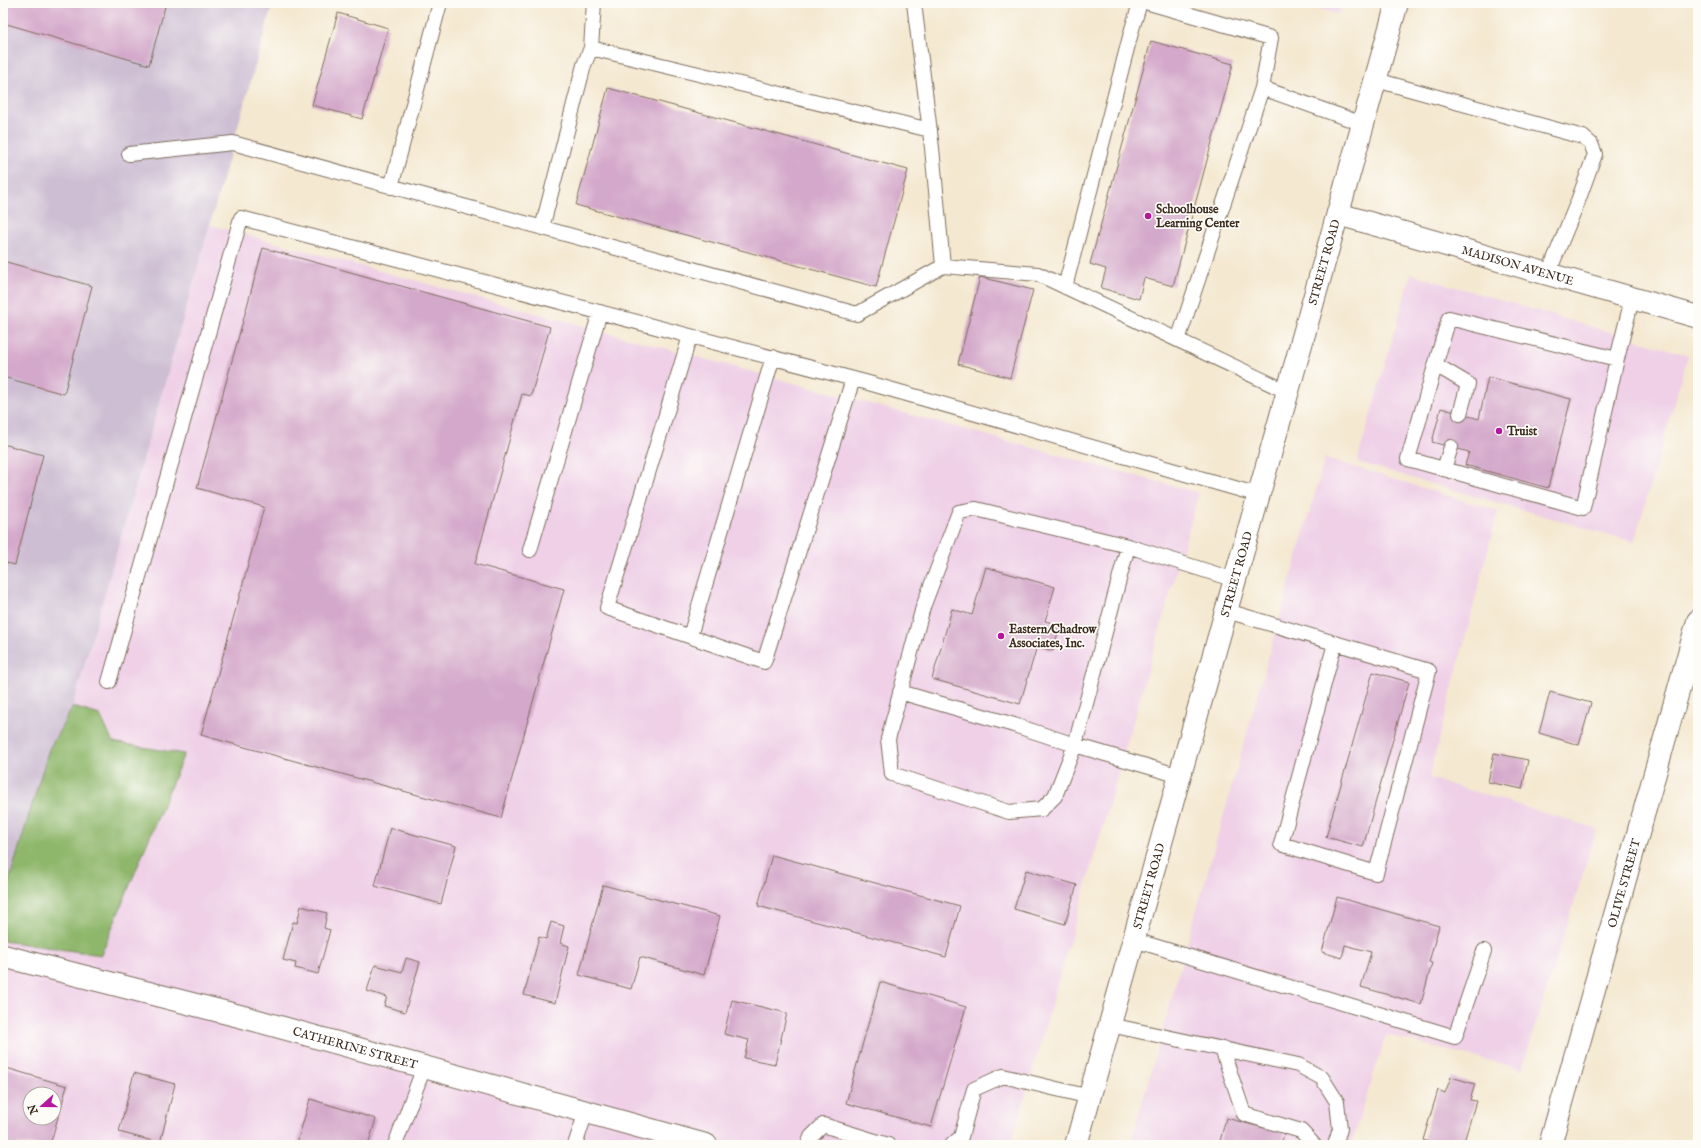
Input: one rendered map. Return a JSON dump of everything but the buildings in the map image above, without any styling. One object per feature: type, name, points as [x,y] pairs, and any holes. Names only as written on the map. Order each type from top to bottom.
[{"type":"street","name":"STREET ROAD","points":[[1076,1145],[1397,3]]},
{"type":"street","name":"MADISON AVENUE","points":[[1338,214],[1698,317]]},
{"type":"street","name":"OLIVE STREET","points":[[1550,1145],[1698,621]]},
{"type":"street","name":"CATHERINE STREET","points":[[3,956],[247,1018],[706,1145]]},
{"type":"lane","points":[[391,187],[440,3]]},
{"type":"lane","points":[[542,228],[584,65],[591,48],[594,3]]},
{"type":"lane","points":[[914,3],[930,130],[943,266]]},
{"type":"lane","points":[[1065,287],[1140,3]]},
{"type":"lane","points":[[1149,3],[1271,38],[1262,88],[1178,340]]},
{"type":"lane","points":[[591,48],[930,130]]},
{"type":"lane","points":[[1376,80],[1583,137],[1591,144],[1595,154],[1578,201],[1548,274]]},
{"type":"lane","points":[[1262,88],[1363,124]]},
{"type":"lane","points":[[129,154],[233,144],[858,314],[943,266],[1038,274],[1288,392]]},
{"type":"lane","points":[[108,682],[241,218],[853,379],[1259,495]]},
{"type":"lane","points":[[1617,359],[1449,318],[1408,459],[1583,508],[1632,299]]},
{"type":"lane","points":[[530,550],[600,312]]},
{"type":"lane","points":[[690,336],[607,608],[764,662],[853,379]]},
{"type":"lane","points":[[690,636],[772,357]]},
{"type":"lane","points":[[1436,365],[1468,384],[1460,414]]},
{"type":"lane","points":[[1444,470],[1451,447]]},
{"type":"lane","points":[[1128,546],[1075,745],[1054,796],[1042,809],[1009,812],[892,774],[888,739],[900,692],[923,607],[959,512],[976,509],[1128,546],[1235,580]]},
{"type":"lane","points":[[1226,611],[1335,643],[1429,671],[1376,873],[1282,844],[1335,643]]},
{"type":"lane","points":[[900,692],[1014,724],[1075,745],[1180,776]]},
{"type":"lane","points":[[1134,940],[1455,1037],[1484,951]]},
{"type":"lane","points":[[1110,1025],[1298,1065],[1322,1078],[1337,1102],[1340,1129],[1335,1145]]},
{"type":"lane","points":[[1222,1049],[1244,1114],[1301,1131],[1314,1145]]},
{"type":"lane","points":[[395,1145],[424,1067]]},
{"type":"lane","points":[[952,1145],[961,1137],[974,1089],[1003,1076],[1090,1097]]},
{"type":"lane","points":[[575,1145],[586,1112]]},
{"type":"lane","points":[[808,1145],[811,1137],[823,1125],[888,1145]]},
{"type":"shaded area","points":[[3,3],[273,3],[75,698],[3,936]]},
{"type":"shaded area","points":[[1297,3],[1341,3],[1338,14]]},
{"type":"shaded area","points":[[210,225],[1199,493],[1011,1145],[3,1145],[3,940]]},
{"type":"shaded area","points":[[1411,274],[1688,355],[1634,542],[1357,462]]},
{"type":"shaded area","points":[[1325,458],[1498,511],[1429,778],[1597,829],[1522,1069],[1386,1035],[1351,1145],[1130,1145]]},
{"type":"green space","points":[[73,707],[100,715],[113,742],[184,754],[101,955],[3,941],[3,901],[49,749]]},
{"type":"place","name":"Schoolhouse Learning Center","points":[[1148,216]]},
{"type":"place","name":"Truist","points":[[1499,431]]},
{"type":"place","name":"Eastern/Chadrow Associates, Inc.","points":[[1001,636]]}]
